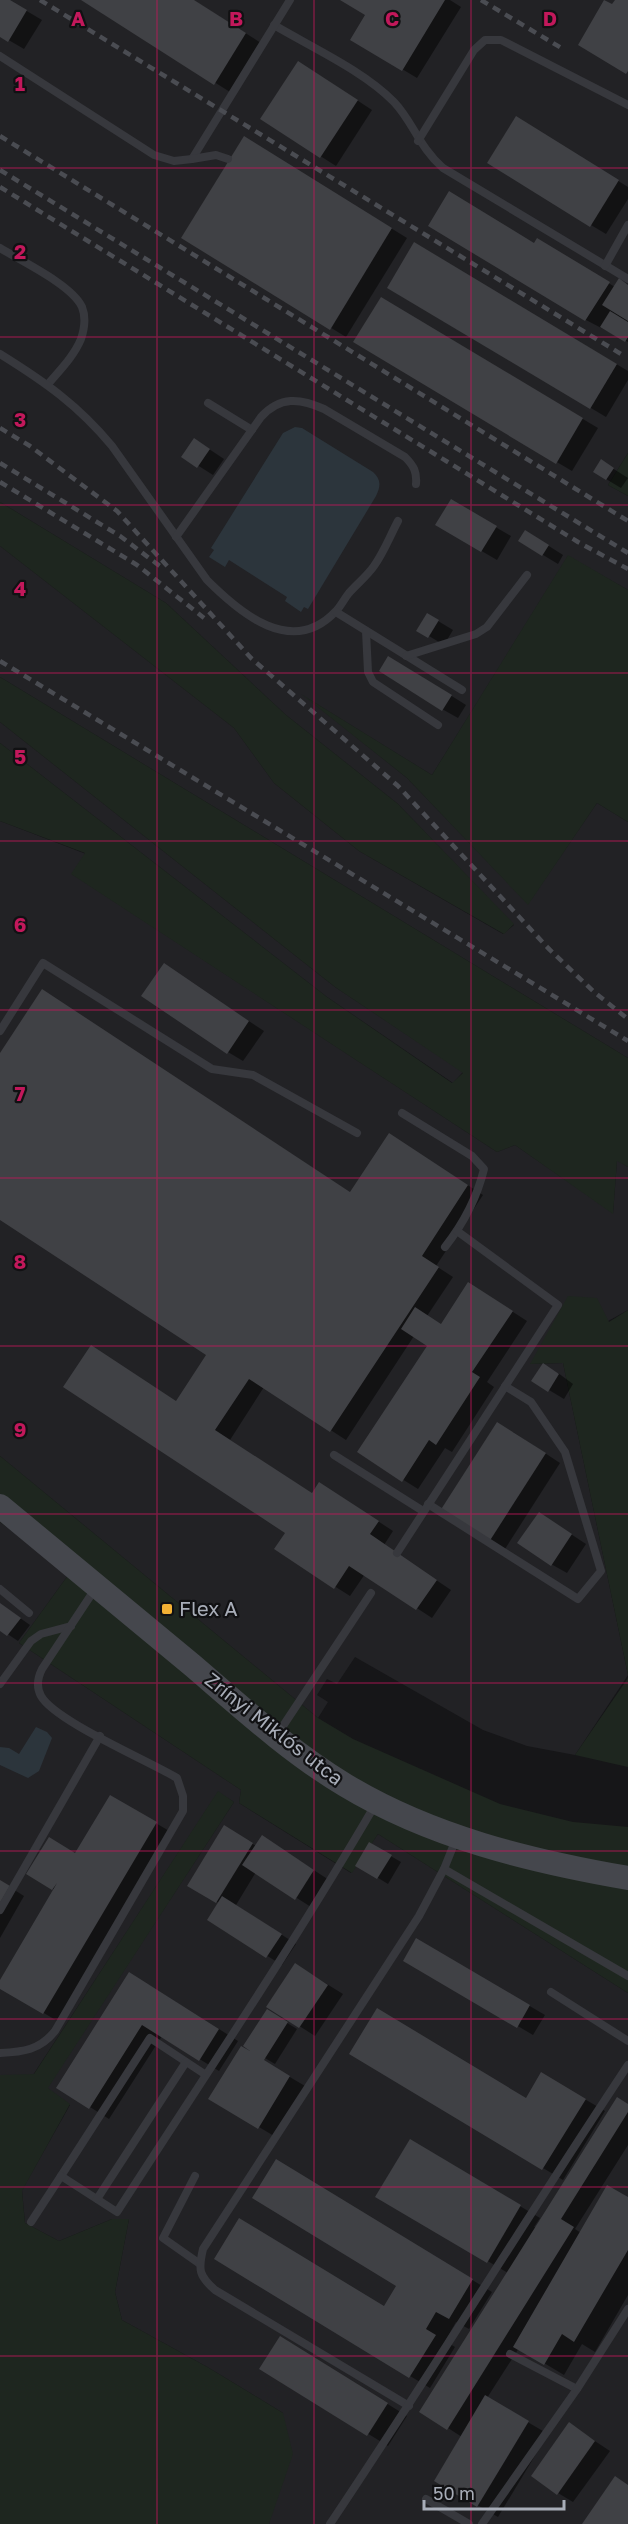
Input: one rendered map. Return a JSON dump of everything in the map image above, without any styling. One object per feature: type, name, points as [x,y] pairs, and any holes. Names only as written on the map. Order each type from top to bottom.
[{"type":"main road","name":"Zrínyi Miklós utca","points":[[0,1506],[277,1735],[345,1785],[377,1802],[457,1836],[512,1854],[628,1878]]},
{"type":"lane","points":[[192,159],[290,0]]},
{"type":"lane","points":[[274,25],[370,82],[396,104],[418,141],[432,159],[459,179],[628,279]]},
{"type":"lane","points":[[418,141],[474,50],[485,40],[501,40],[628,105]]},
{"type":"lane","points":[[0,56],[154,155],[174,161],[216,155],[228,159]]},
{"type":"lane","points":[[606,266],[628,225]]},
{"type":"lane","points":[[0,248],[61,285],[82,306],[84,316],[81,338],[75,351],[48,384]]},
{"type":"lane","points":[[0,354],[48,384],[80,411],[106,439],[207,580],[225,598],[262,624],[275,630],[299,631],[323,622],[336,612],[374,566],[398,521]]},
{"type":"lane","points":[[176,537],[252,430],[270,408],[279,402],[288,400],[311,403],[405,457],[413,464],[417,473],[416,484]]},
{"type":"lane","points":[[208,403],[252,430]]},
{"type":"lane","points":[[406,656],[476,634],[487,627],[527,575]]},
{"type":"lane","points":[[336,612],[462,690]]},
{"type":"lane","points":[[366,631],[368,672],[373,682],[438,725]]},
{"type":"lane","points":[[0,1031],[43,963],[212,1069],[253,1075],[357,1132]]},
{"type":"lane","points":[[402,1113],[472,1156],[484,1169],[478,1192],[457,1231],[445,1247]]},
{"type":"lane","points":[[397,1553],[558,1305],[457,1231]]},
{"type":"lane","points":[[334,1455],[578,1599],[601,1571],[565,1452],[531,1402],[505,1386]]},
{"type":"lane","points":[[0,2053],[40,2046],[55,2031],[183,1811],[183,1796],[177,1778],[57,1713],[43,1699],[38,1688],[42,1669],[97,1586]]},
{"type":"lane","points":[[0,1589],[29,1613]]},
{"type":"lane","points":[[277,1735],[371,1593]]},
{"type":"lane","points":[[0,1684],[30,1641],[40,1634],[70,1626]]},
{"type":"lane","points":[[0,1910],[100,1736]]},
{"type":"lane","points":[[61,2176],[117,2212],[340,1864],[377,1802]]},
{"type":"lane","points":[[409,2406],[215,2290],[203,2280],[200,2264],[203,2249],[419,1916],[444,1869],[457,1836]]},
{"type":"lane","points":[[444,1869],[628,1976]]},
{"type":"lane","points":[[551,1992],[628,2041]]},
{"type":"lane","points":[[31,2222],[150,2037],[206,2075]]},
{"type":"lane","points":[[97,2199],[186,2062]]},
{"type":"lane","points":[[330,2524],[409,2406],[545,2189],[628,2065]]},
{"type":"lane","points":[[195,2176],[163,2238],[200,2264]]},
{"type":"lane","points":[[482,2524],[577,2389],[628,2309]]},
{"type":"lane","points":[[510,2354],[577,2389]]},
{"type":"lane","points":[[426,2499],[469,2524]]},
{"type":"shaded area","points":[[0,0],[628,0],[628,453],[608,485],[628,496],[628,590],[568,556],[432,775],[307,698],[407,778],[528,904],[597,803],[628,822],[628,1058],[0,677],[0,546],[234,728],[274,783],[359,851],[503,934],[514,925],[398,804],[286,715],[166,603],[0,502]]},
{"type":"shaded area","points":[[295,427],[302,428],[373,472],[378,477],[379,483],[376,496],[308,609],[304,607],[301,612],[285,601],[287,597],[229,560],[225,567],[209,557],[214,550],[211,548],[283,433]]},
{"type":"shaded area","points":[[628,453],[628,496],[608,485]]},
{"type":"shaded area","points":[[0,502],[166,603],[286,715],[398,804],[514,924],[504,934],[359,851],[274,783],[234,728],[0,546]]},
{"type":"shaded area","points":[[568,555],[628,590],[628,822],[597,803],[528,905],[407,778],[301,694],[432,775]]},
{"type":"shaded area","points":[[0,677],[628,1058],[628,1167],[617,1161],[613,1214],[515,1145],[497,1152],[71,874],[85,853],[0,821],[0,743],[327,997],[452,1083],[463,1073],[335,987],[0,722]]},
{"type":"shaded area","points":[[0,722],[335,987],[463,1072],[453,1083],[327,997],[0,743]]},
{"type":"shaded area","points":[[0,821],[86,854],[72,874],[497,1152],[515,1145],[613,1213],[617,1160],[628,1167],[628,1310],[530,1364],[563,1363],[628,1675],[575,1755],[527,1746],[483,1730],[355,1657],[337,1684],[327,1679],[317,1695],[328,1702],[318,1718],[0,1456]]},
{"type":"shaded area","points":[[568,1296],[597,1298],[609,1322],[628,1310],[628,1675],[563,1363],[530,1364]]},
{"type":"shaded area","points":[[0,1456],[318,1718],[353,1739],[500,1804],[573,1822],[628,1827],[628,1993],[378,1834],[352,1873],[239,1803],[241,1790],[19,1643],[69,1574],[0,1522]]},
{"type":"shaded area","points":[[0,1522],[69,1574],[19,1643],[241,1790],[239,1803],[351,1873],[378,1834],[628,1993],[628,2524],[269,2524],[283,2413],[209,2368],[122,2320],[115,2292],[129,2219],[112,2219],[59,2241],[25,2223],[22,2190],[70,2105],[47,2088],[234,1802],[218,1792],[33,2075],[0,2075]]},
{"type":"shaded area","points":[[628,1678],[628,1767],[575,1755]]},
{"type":"shaded area","points":[[36,1727],[47,1732],[52,1738],[39,1771],[28,1778],[0,1765],[0,1747],[9,1748],[19,1754]]},
{"type":"shaded area","points":[[218,1791],[234,1802],[48,2088],[70,2104],[22,2191],[25,2223],[59,2241],[112,2219],[129,2219],[115,2292],[122,2320],[209,2368],[283,2413],[293,2454],[269,2524],[0,2524],[0,2075],[34,2074]]},
{"type":"building","points":[[0,0],[10,0],[27,10],[8,42],[0,37]]},
{"type":"building","points":[[81,0],[194,0],[246,33],[214,85]]},
{"type":"building","points":[[340,0],[445,0],[402,71],[350,40],[365,15]]},
{"type":"building","points":[[604,0],[612,4],[615,0],[628,0],[628,71],[626,74],[578,45]]},
{"type":"building","points":[[298,61],[358,100],[320,158],[260,119]]},
{"type":"building","points":[[516,116],[619,180],[590,227],[487,163]]},
{"type":"building","points":[[244,136],[392,228],[330,330],[181,238]]},
{"type":"building","points":[[449,191],[534,243],[537,238],[610,282],[585,321],[428,226]]},
{"type":"building","points":[[414,242],[617,364],[590,409],[387,288]]},
{"type":"building","points":[[619,278],[628,285],[628,321],[602,305]]},
{"type":"building","points":[[381,297],[583,418],[556,464],[353,342]]},
{"type":"building","points":[[610,311],[628,322],[628,337],[625,342],[600,327]]},
{"type":"building","points":[[194,438],[210,449],[197,468],[181,457]]},
{"type":"building","points":[[601,459],[614,468],[606,480],[593,472]]},
{"type":"building","points":[[451,499],[497,526],[481,552],[435,525]]},
{"type":"building","points":[[525,530],[549,545],[542,556],[518,541]]},
{"type":"building","points":[[427,613],[439,620],[428,638],[416,631]]},
{"type":"building","points":[[388,656],[452,695],[442,711],[379,671]]},
{"type":"building","points":[[164,963],[249,1021],[227,1054],[141,996]]},
{"type":"building","points":[[42,989],[350,1192],[389,1133],[468,1185],[422,1256],[439,1267],[330,1432],[249,1379],[215,1430],[312,1493],[319,1482],[379,1521],[370,1534],[437,1580],[416,1610],[349,1566],[334,1589],[274,1549],[285,1533],[63,1387],[91,1345],[176,1401],[206,1355],[0,1220],[0,1053]]},
{"type":"building","points":[[468,1282],[513,1311],[472,1372],[480,1377],[436,1445],[429,1440],[402,1482],[357,1452],[427,1346],[401,1329],[415,1307],[441,1324]]},
{"type":"building","points":[[543,1363],[559,1374],[548,1392],[531,1381]]},
{"type":"building","points":[[497,1422],[546,1453],[489,1542],[440,1511]]},
{"type":"building","points":[[539,1512],[572,1534],[551,1566],[517,1543]]},
{"type":"building","points":[[0,1603],[21,1618],[7,1636],[0,1631]]},
{"type":"building","points":[[110,1795],[157,1822],[43,2014],[0,1989],[0,1980],[57,1883],[52,1890],[26,1874],[49,1837],[75,1853]]},
{"type":"building","points":[[224,1825],[253,1843],[216,1903],[187,1886]]},
{"type":"building","points":[[262,1835],[314,1870],[295,1900],[242,1865]]},
{"type":"building","points":[[369,1842],[392,1855],[377,1879],[355,1866]]},
{"type":"building","points":[[0,1880],[10,1886],[0,1903]]},
{"type":"building","points":[[222,1896],[282,1934],[266,1958],[207,1920]]},
{"type":"building","points":[[416,1938],[530,2005],[517,2028],[403,1961]]},
{"type":"building","points":[[295,1963],[328,1985],[299,2028],[266,2007]]},
{"type":"building","points":[[129,1972],[219,2029],[199,2061],[142,2025],[89,2109],[56,2088]]},
{"type":"building","points":[[377,2008],[526,2098],[541,2072],[586,2099],[542,2170],[349,2054]]},
{"type":"building","points":[[267,2009],[288,2022],[264,2060],[290,2076],[258,2129],[208,2099],[241,2046],[250,2051],[243,2046]]},
{"type":"building","points":[[617,2097],[628,2104],[628,2112],[561,2219],[574,2227],[447,2430],[419,2412]]},
{"type":"building","points":[[410,2139],[521,2205],[487,2263],[375,2197]]},
{"type":"building","points":[[276,2159],[473,2279],[449,2319],[436,2312],[426,2329],[436,2335],[409,2378],[214,2259],[239,2218],[384,2306],[396,2286],[252,2198]]},
{"type":"building","points":[[607,2185],[628,2197],[628,2250],[574,2342],[562,2334],[544,2365],[513,2347]]},
{"type":"building","points":[[280,2336],[388,2403],[367,2436],[259,2369]]},
{"type":"building","points":[[485,2395],[529,2421],[477,2507],[434,2481]]},
{"type":"building","points":[[569,2422],[595,2441],[557,2495],[531,2476]]},
{"type":"building","points":[[615,2476],[628,2485],[628,2524],[582,2524]]},
{"type":"railway","points":[[40,0],[621,354]]},
{"type":"railway","points":[[481,0],[563,49]]},
{"type":"railway","points":[[0,136],[628,521]]},
{"type":"railway","points":[[0,170],[628,553]]},
{"type":"railway","points":[[0,187],[578,542],[628,569]]},
{"type":"railway","points":[[0,428],[30,446],[117,511],[251,658],[398,786],[548,948],[594,992],[628,1019]]},
{"type":"railway","points":[[0,463],[120,536],[161,567]]},
{"type":"railway","points":[[0,482],[137,565],[204,618]]},
{"type":"railway","points":[[0,661],[628,1041]]},
{"type":"place","name":"Flex A","points":[[167,1609]]}]
